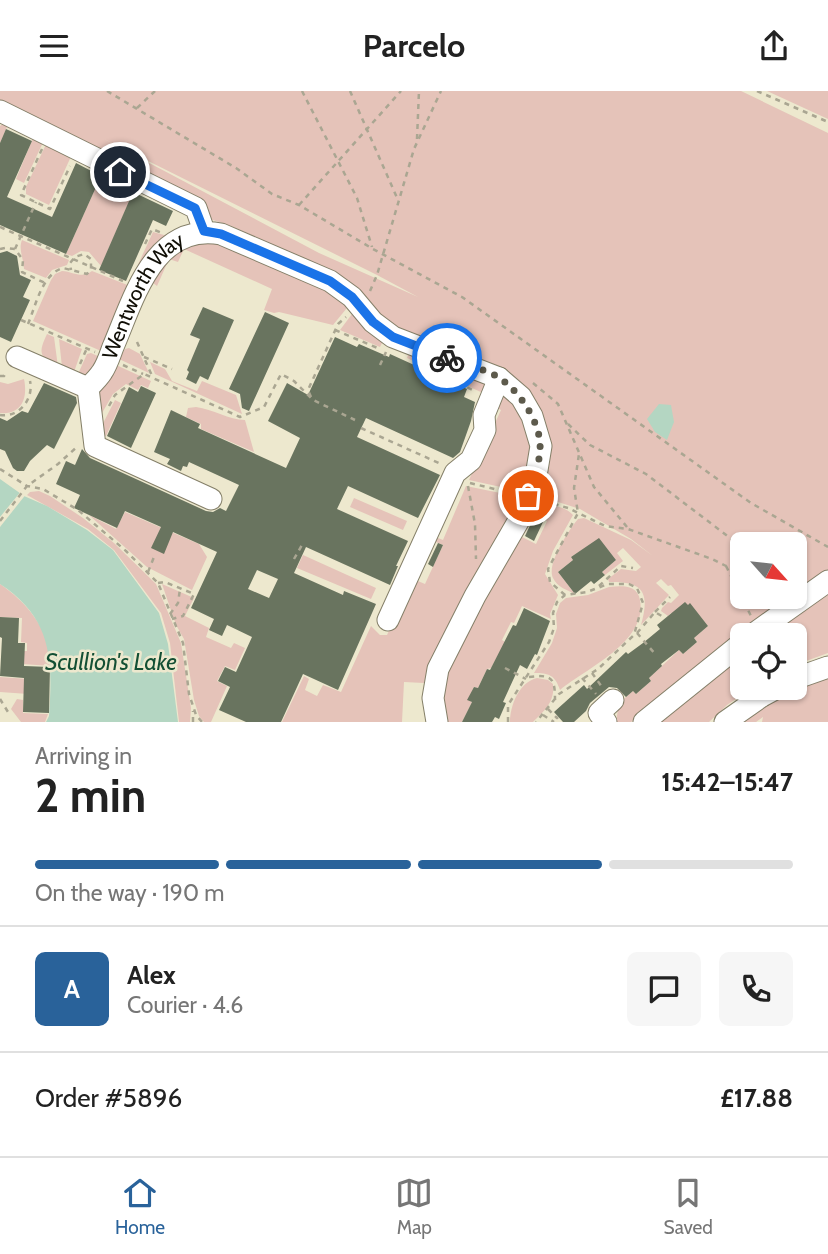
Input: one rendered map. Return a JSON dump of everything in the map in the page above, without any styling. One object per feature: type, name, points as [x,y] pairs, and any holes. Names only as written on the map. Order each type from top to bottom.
[{"type":"street","points":[[0,111],[195,208],[204,231]]},
{"type":"street","name":"Wentworth Way","points":[[88,388],[103,370],[115,361],[149,266],[166,247],[204,231],[221,234],[330,281],[363,300],[373,322],[393,337],[499,377],[521,397],[532,416],[541,446],[536,476],[519,520],[469,607],[438,669],[433,698],[437,722]]},
{"type":"street","points":[[26,361],[88,388],[95,446],[211,499]]},
{"type":"street","points":[[389,607],[455,473],[471,460],[485,430],[484,415],[499,377]]},
{"type":"street","points":[[769,623],[828,580]]},
{"type":"street","points":[[644,722],[730,653]]},
{"type":"street","points":[[807,674],[828,667]]},
{"type":"street","points":[[606,722],[599,713],[613,700]]},
{"type":"street","points":[[726,722],[758,700]]},
{"type":"path","points":[[107,91],[228,163],[272,194],[299,205],[382,255],[462,297],[751,503],[828,547]]},
{"type":"path","points":[[135,107],[155,91]]},
{"type":"path","points":[[302,91],[357,198],[373,249]]},
{"type":"path","points":[[350,91],[398,200]]},
{"type":"path","points":[[299,205],[401,91]]},
{"type":"path","points":[[417,143],[419,91]]},
{"type":"path","points":[[313,400],[308,390],[338,324],[363,300],[377,275],[417,143],[441,91]]},
{"type":"path","points":[[757,91],[828,122]]},
{"type":"path","points":[[48,135],[21,195],[50,209],[78,150]]},
{"type":"path","points":[[15,249],[36,202]]},
{"type":"path","points":[[0,227],[128,283]]},
{"type":"path","points":[[0,249],[15,249]]},
{"type":"path","points":[[15,249],[23,260],[22,272],[45,283]]},
{"type":"path","points":[[28,324],[45,283],[56,270],[63,268],[71,270],[87,274],[92,267],[92,259],[84,254],[73,259],[70,263],[71,270]]},
{"type":"path","points":[[21,320],[240,417],[264,407],[281,374],[294,381],[313,400],[355,420]]},
{"type":"path","points":[[335,330],[387,351],[380,365]]},
{"type":"path","points":[[137,342],[153,378]]},
{"type":"path","points":[[145,357],[172,369]]},
{"type":"path","points":[[0,415],[13,414],[26,404],[32,386],[26,361]]},
{"type":"path","points":[[0,521],[26,488],[78,446],[86,429],[98,427],[115,395],[144,374]]},
{"type":"path","points":[[565,421],[590,445],[646,474],[730,538]]},
{"type":"path","points":[[565,595],[550,582],[548,569],[578,513],[574,488],[579,454],[594,487],[628,529]]},
{"type":"path","points":[[0,469],[26,488],[43,489],[78,510],[158,583],[183,643],[193,722]]},
{"type":"path","points":[[468,482],[475,524],[476,561]]},
{"type":"path","points":[[528,496],[578,513],[605,526],[628,529],[730,566]]},
{"type":"path","points":[[294,559],[302,545]]},
{"type":"path","points":[[148,572],[155,557]]},
{"type":"path","points":[[597,588],[600,582],[621,566],[630,567]]},
{"type":"path","points":[[726,566],[746,623]]},
{"type":"path","points":[[158,583],[165,582],[194,594],[183,615],[172,618]]},
{"type":"path","points":[[508,722],[508,705],[545,650],[554,628],[553,613],[557,602],[565,595],[580,594],[619,583],[637,588],[643,603],[636,634]]},
{"type":"path","points":[[170,614],[178,603],[180,589]]},
{"type":"path","points":[[536,722],[567,688],[598,669],[636,634],[670,597]]},
{"type":"path","points":[[655,612],[665,618]]},
{"type":"path","points":[[636,634],[656,655]]},
{"type":"path","points":[[540,647],[545,650]]},
{"type":"path","points":[[615,653],[620,657]]},
{"type":"path","points":[[505,668],[527,678],[550,678],[556,688],[555,700]]},
{"type":"path","points":[[0,699],[8,712]]},
{"type":"path","points":[[193,708],[202,722]]},
{"type":"path","points":[[503,709],[508,712]]},
{"type":"path","points":[[548,709],[558,717]]},
{"type":"path","points":[[542,715],[554,722]]},
{"type":"shaded area","points":[[0,91],[741,91],[828,133],[828,571],[807,585],[807,532],[730,532],[730,609],[772,609],[752,623],[730,623],[730,642],[631,722],[616,722],[619,703],[633,691],[636,694],[651,681],[649,678],[679,650],[683,654],[697,642],[694,638],[708,626],[690,604],[674,616],[671,613],[668,616],[661,611],[679,595],[671,585],[668,586],[661,579],[656,583],[669,595],[641,625],[645,605],[642,591],[630,584],[609,582],[608,579],[621,569],[636,571],[641,567],[623,548],[617,553],[623,561],[605,575],[602,572],[616,560],[599,539],[571,557],[573,560],[558,572],[575,594],[555,581],[552,572],[555,556],[578,519],[584,518],[631,540],[653,556],[631,539],[580,509],[536,495],[544,473],[524,392],[408,338],[294,254],[210,219],[0,106]],"holes":[[[104,139],[377,275],[418,297],[319,253]]]},
{"type":"shaded area","points":[[767,91],[828,91],[828,119]]},
{"type":"shaded area","points":[[9,120],[46,136],[24,183],[16,179],[33,138],[7,127],[0,143],[0,126]]},
{"type":"shaded area","points":[[48,140],[73,152],[49,205],[26,194],[26,187]]},
{"type":"shaded area","points":[[104,169],[136,186],[101,266],[89,252],[81,251],[72,256],[66,254]]},
{"type":"shaded area","points":[[185,230],[130,282],[153,232],[164,235]]},
{"type":"shaded area","points":[[22,240],[69,260],[67,265],[52,270],[46,278],[24,269]]},
{"type":"shaded area","points":[[205,240],[267,260],[351,303],[333,325],[264,310],[272,289],[184,249],[178,262],[169,259],[157,286],[152,282],[172,251]]},
{"type":"shaded area","points":[[62,271],[81,275],[92,271],[130,286],[101,351],[33,321],[51,280],[55,274]]},
{"type":"shaded area","points":[[355,310],[384,339],[380,347],[340,330]]},
{"type":"shaded area","points":[[47,334],[54,337],[58,367],[42,354]]},
{"type":"shaded area","points":[[59,339],[82,349],[74,372],[62,367]]},
{"type":"shaded area","points":[[129,348],[140,354],[149,373],[119,359],[125,349]]},
{"type":"shaded area","points":[[409,352],[486,379],[485,394],[407,358]]},
{"type":"shaded area","points":[[87,354],[102,358],[88,377],[78,374]]},
{"type":"shaded area","points":[[150,362],[165,369],[172,381],[197,391],[202,381],[236,395],[242,414],[155,374]]},
{"type":"shaded area","points":[[114,364],[151,381],[148,388],[141,385],[138,390],[126,384],[113,394],[98,420],[98,393]]},
{"type":"shaded area","points":[[24,379],[25,393],[22,404],[14,411],[0,413],[0,382],[8,384]]},
{"type":"shaded area","points":[[496,395],[513,397],[534,444],[524,492],[469,480],[501,410],[492,405]]},
{"type":"shaded area","points":[[115,400],[121,403],[106,436],[97,435]]},
{"type":"shaded area","points":[[196,407],[245,420],[254,452],[201,429],[201,424],[186,417],[188,408]]},
{"type":"shaded area","points":[[466,486],[515,496],[516,505],[442,641],[424,683],[404,682],[402,722],[282,722],[304,676],[309,679],[305,690],[317,696],[323,685],[341,692],[371,626],[380,635],[387,635],[413,579],[425,584],[443,545],[431,540],[433,536],[443,540]]},
{"type":"shaded area","points":[[39,491],[83,518],[114,543],[156,584],[181,643],[191,708],[190,722],[179,722],[170,643],[161,613],[114,550],[88,529],[27,495]]},
{"type":"shaded area","points":[[354,498],[407,521],[403,530],[350,507]]},
{"type":"shaded area","points":[[535,505],[560,507],[573,515],[553,551],[545,574],[558,595],[550,614],[551,619],[522,606],[502,640],[505,642],[491,668],[487,669],[478,688],[474,687],[468,700],[472,702],[462,722],[444,722],[441,708],[449,659],[520,536],[536,544],[547,521],[532,514]]},
{"type":"shaded area","points":[[125,512],[199,544],[207,557],[192,590],[147,567],[89,515],[116,529]]},
{"type":"shaded area","points":[[303,555],[376,588],[371,599],[297,568]]},
{"type":"shaded area","points":[[0,584],[21,601],[43,631],[51,666],[22,664],[27,643],[21,642],[22,618],[0,617]]},
{"type":"shaded area","points":[[162,584],[194,598],[185,616],[209,628],[206,637],[231,648],[234,643],[245,648],[235,670],[225,666],[217,681],[227,686],[211,722],[204,722],[199,716],[184,639],[176,625]]},
{"type":"shaded area","points":[[623,586],[632,589],[640,600],[640,615],[625,641],[560,690],[551,676],[534,673],[552,643],[560,603],[566,598],[588,595],[609,587]]},
{"type":"shaded area","points":[[828,587],[828,653],[807,661],[807,623],[782,623],[800,609],[807,609],[807,604]]},
{"type":"shaded area","points":[[730,658],[730,700],[734,700],[709,722],[654,722]]},
{"type":"shaded area","points":[[828,675],[828,722],[762,722],[763,717],[756,722],[741,722],[776,700],[807,700],[807,684]]},
{"type":"shaded area","points":[[0,677],[29,679],[28,694],[0,692]]},
{"type":"shaded area","points":[[537,678],[553,684],[548,705],[533,722],[510,722],[517,695],[525,684]]},
{"type":"shaded area","points":[[17,699],[23,700],[23,713],[48,714],[45,722],[21,722],[11,709]]},
{"type":"water","points":[[659,404],[671,405],[674,422],[667,440],[655,432],[647,419]]},
{"type":"water","name":"Scullion's Lake","points":[[0,479],[24,496],[47,506],[87,530],[113,550],[159,613],[168,644],[178,722],[46,722],[49,716],[50,676],[46,641],[30,611],[0,584]]},
{"type":"pier","points":[[22,490],[27,493],[0,527],[0,517]]},
{"type":"building","points":[[6,129],[32,141],[7,197],[52,217],[76,163],[101,176],[66,254],[0,225],[0,143]]},
{"type":"building","points":[[133,192],[173,211],[166,226],[153,220],[126,281],[99,270]]},
{"type":"building","points":[[7,251],[17,256],[20,275],[31,280],[23,297],[30,300],[11,342],[0,337],[0,253]]},
{"type":"building","points":[[203,307],[234,320],[208,380],[200,376],[196,384],[186,379],[200,339],[190,335]]},
{"type":"building","points":[[265,312],[289,323],[249,411],[242,408],[240,394],[229,389]]},
{"type":"building","points":[[335,337],[389,357],[390,354],[467,389],[464,397],[475,402],[460,452],[453,458],[366,418],[357,437],[440,475],[418,518],[348,486],[337,509],[408,541],[390,585],[306,547],[294,573],[343,595],[344,591],[376,604],[338,690],[303,674],[281,722],[246,722],[219,710],[230,687],[218,681],[225,667],[236,672],[252,637],[227,625],[222,636],[209,630],[214,619],[191,608],[217,552],[173,532],[164,554],[151,548],[161,527],[125,511],[117,528],[74,508],[80,495],[56,484],[66,461],[75,465],[82,449],[90,458],[206,511],[213,512],[220,508],[226,511],[239,485],[189,462],[181,471],[167,464],[170,459],[154,452],[171,410],[200,424],[198,428],[286,468],[300,438],[268,421],[287,383],[308,395]],"holes":[[[257,570],[278,579],[269,598],[248,589]]]},
{"type":"building","points":[[44,383],[76,397],[77,403],[54,449],[47,445],[30,461],[24,471],[17,471],[5,451],[0,449],[0,418],[7,421],[22,411],[28,413]]},
{"type":"building","points":[[141,386],[156,393],[131,448],[107,436],[129,387],[138,392]]},
{"type":"building","points":[[534,517],[543,522],[534,541],[525,536]]},
{"type":"building","points":[[599,538],[616,560],[602,572],[605,575],[594,584],[591,581],[575,594],[558,572],[573,560],[571,557]]},
{"type":"building","points":[[438,543],[443,545],[433,567],[428,564]]},
{"type":"building","points":[[685,602],[688,605],[690,603],[708,626],[694,638],[697,642],[683,654],[679,650],[661,664],[649,678],[651,681],[636,694],[633,691],[626,697],[617,688],[609,687],[590,703],[574,722],[563,722],[554,712],[584,685],[587,689],[626,652],[628,654],[660,629],[657,625]]},
{"type":"building","points":[[524,608],[550,621],[537,655],[535,654],[527,669],[520,665],[503,702],[506,703],[499,719],[495,717],[492,722],[462,722],[472,702],[467,700],[474,687],[478,688],[487,669],[490,670]]},
{"type":"building","points":[[0,617],[19,618],[18,643],[25,643],[24,666],[50,667],[49,713],[23,712],[24,678],[0,676]]},
{"type":"way so far","points":[[447,358],[499,377],[521,397],[532,416],[541,446],[536,476],[528,496]]},
{"type":"route","points":[[120,172],[195,208],[204,231],[221,234],[330,281],[352,297],[373,322],[393,337],[447,358]]}]
